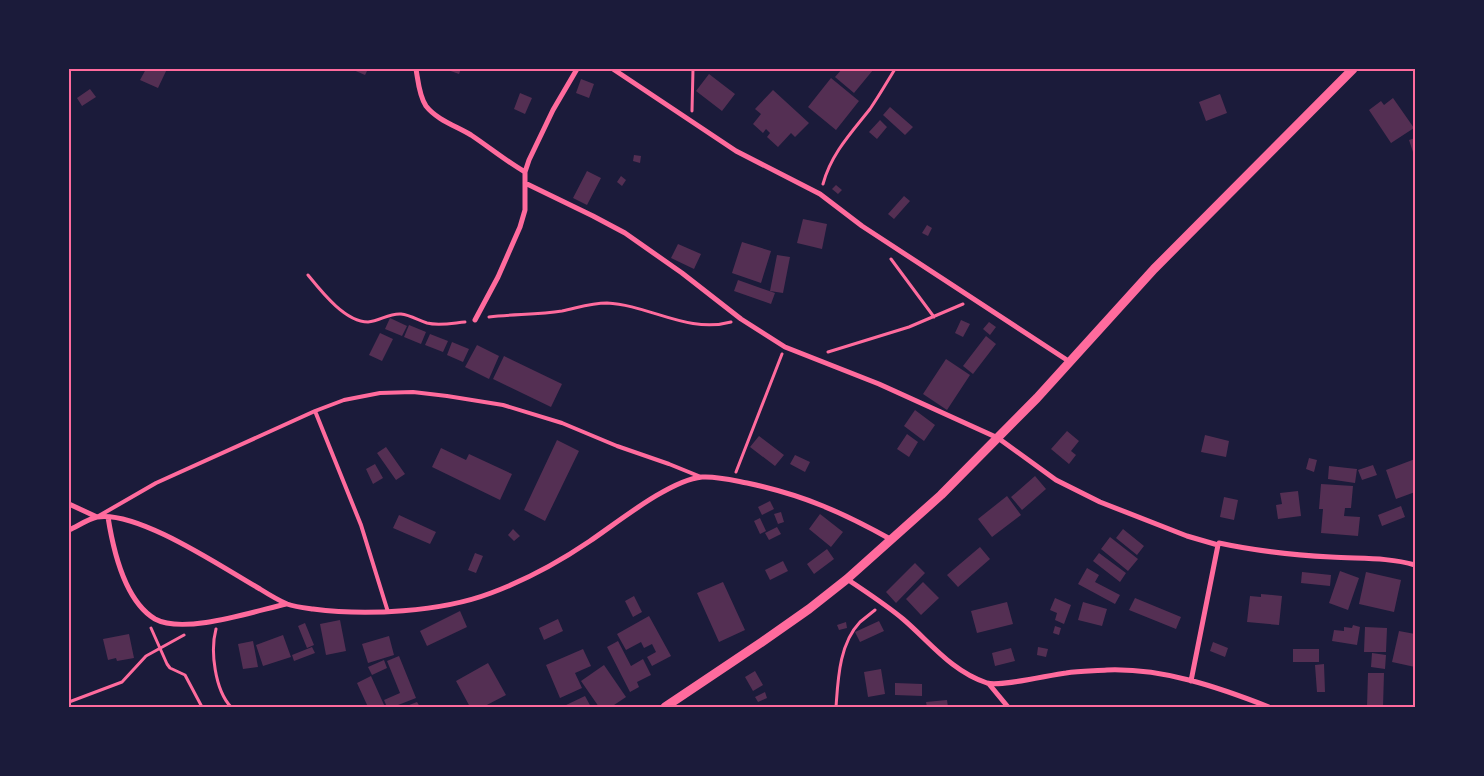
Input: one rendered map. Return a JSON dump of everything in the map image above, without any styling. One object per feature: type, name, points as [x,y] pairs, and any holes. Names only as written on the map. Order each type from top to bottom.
[{"type":"street","points":[[416,69],[421,93],[427,107],[436,115],[525,172]]},
{"type":"street","points":[[475,320],[498,277],[520,227],[525,210],[525,172],[554,110],[577,69]]},
{"type":"street","points":[[613,69],[736,151],[820,194],[862,226],[1070,362]]},
{"type":"street","points":[[665,707],[770,637],[847,579],[941,495],[998,438],[1195,227],[1352,69]]},
{"type":"street","points":[[525,183],[625,233],[682,273],[741,319],[785,347],[906,396],[998,438],[1056,480],[1100,502],[1218,546]]},
{"type":"street","points":[[69,504],[97,517],[141,523],[168,536],[287,604],[336,612],[388,612],[449,604],[489,594],[530,576],[583,546],[677,485],[702,477],[733,480],[781,490],[854,518],[892,540]]},
{"type":"street","points":[[69,530],[97,517]]},
{"type":"street","points":[[108,517],[113,548],[125,581],[143,609],[156,619],[169,623],[187,624],[218,620],[287,604]]},
{"type":"street","points":[[1191,681],[1219,543],[1253,550],[1382,559],[1415,565]]},
{"type":"street","points":[[847,579],[883,603],[904,620],[949,663],[989,684],[1008,707]]},
{"type":"street","points":[[989,684],[1066,673],[1109,670],[1153,673],[1191,681],[1236,694],[1269,707]]},
{"type":"lane","points":[[97,517],[156,482],[316,410],[344,400],[380,393],[413,392],[503,405],[562,423],[617,446],[702,477]]},
{"type":"lane","points":[[316,410],[361,525],[388,612]]},
{"type":"path","points":[[692,121],[693,69]]},
{"type":"path","points":[[820,194],[827,168],[835,154],[871,107],[894,69]]},
{"type":"path","points":[[888,255],[934,318]]},
{"type":"path","points":[[308,275],[333,303],[356,319],[367,322],[394,314],[403,314],[429,324],[453,323],[489,317],[563,311],[587,304],[606,303],[630,306],[680,322],[701,325],[718,325],[741,319]]},
{"type":"path","points":[[810,357],[877,338],[934,318],[973,300]]},
{"type":"path","points":[[733,480],[785,347]]},
{"type":"path","points":[[836,707],[841,667],[846,646],[859,624],[883,603]]},
{"type":"path","points":[[218,620],[212,655],[224,696],[231,707]]},
{"type":"path","points":[[69,702],[122,682],[142,661],[160,648],[187,633]]},
{"type":"path","points":[[160,648],[170,668],[185,675],[202,707]]},
{"type":"building","points":[[146,69],[167,69],[158,88],[140,80]]},
{"type":"building","points":[[351,69],[368,69],[365,75]]},
{"type":"building","points":[[445,69],[461,69],[459,74]]},
{"type":"building","points":[[842,69],[873,70],[854,93],[835,77]]},
{"type":"building","points":[[709,74],[735,94],[722,111],[696,91]]},
{"type":"building","points":[[831,78],[859,101],[836,130],[808,107]]},
{"type":"building","points":[[581,79],[594,84],[589,98],[576,93]]},
{"type":"building","points":[[90,89],[96,97],[82,106],[77,98]]},
{"type":"building","points":[[773,90],[809,123],[795,137],[791,133],[778,147],[767,137],[770,133],[766,129],[763,133],[753,124],[761,114],[755,109]]},
{"type":"building","points":[[520,93],[532,98],[525,114],[514,109]]},
{"type":"building","points":[[1220,94],[1227,113],[1206,121],[1199,102]]},
{"type":"building","points":[[1393,98],[1414,128],[1391,143],[1369,110],[1381,101],[1384,105]]},
{"type":"building","points":[[890,107],[913,127],[905,135],[883,115]]},
{"type":"building","points":[[880,120],[887,127],[877,139],[869,132]]},
{"type":"building","points":[[1415,138],[1415,152],[1413,152],[1409,140]]},
{"type":"building","points":[[634,155],[641,156],[640,163],[633,161]]},
{"type":"building","points":[[587,171],[601,178],[587,205],[573,198]]},
{"type":"building","points":[[621,176],[626,180],[622,186],[617,182]]},
{"type":"building","points":[[836,185],[842,190],[838,194],[832,189]]},
{"type":"building","points":[[904,196],[910,201],[894,219],[888,214]]},
{"type":"building","points":[[803,219],[827,224],[822,249],[797,243]]},
{"type":"building","points":[[927,225],[932,228],[928,236],[922,233]]},
{"type":"building","points":[[742,242],[771,251],[761,283],[732,273]]},
{"type":"building","points":[[678,244],[701,254],[694,269],[671,258]]},
{"type":"building","points":[[777,255],[790,257],[783,293],[770,291]]},
{"type":"building","points":[[738,280],[775,293],[771,304],[734,291]]},
{"type":"building","points":[[390,318],[407,326],[402,336],[385,329]]},
{"type":"building","points":[[961,320],[970,324],[963,337],[955,333]]},
{"type":"building","points":[[989,322],[996,327],[990,335],[983,329]]},
{"type":"building","points":[[409,325],[426,332],[421,344],[404,337]]},
{"type":"building","points":[[380,333],[393,339],[382,361],[369,355]]},
{"type":"building","points":[[430,334],[448,341],[443,352],[425,345]]},
{"type":"building","points":[[986,336],[996,344],[973,374],[963,366]]},
{"type":"building","points":[[452,342],[469,349],[463,362],[447,355]]},
{"type":"building","points":[[477,345],[499,356],[489,379],[465,367]]},
{"type":"building","points":[[504,356],[562,384],[551,407],[493,379]]},
{"type":"building","points":[[946,359],[970,375],[947,410],[923,394]]},
{"type":"building","points":[[915,410],[935,425],[924,441],[904,426]]},
{"type":"building","points":[[1067,431],[1079,441],[1071,451],[1076,455],[1069,464],[1051,449]]},
{"type":"building","points":[[907,434],[918,442],[909,457],[897,449]]},
{"type":"building","points":[[1205,435],[1229,441],[1226,457],[1201,452]]},
{"type":"building","points":[[759,436],[784,455],[775,466],[750,447]]},
{"type":"building","points":[[557,440],[579,451],[545,521],[524,510]]},
{"type":"building","points":[[386,447],[405,474],[396,480],[377,453]]},
{"type":"building","points":[[441,448],[466,460],[469,454],[512,474],[500,500],[432,467]]},
{"type":"building","points":[[795,455],[810,462],[805,472],[790,464]]},
{"type":"building","points":[[1309,458],[1317,460],[1314,472],[1306,469]]},
{"type":"building","points":[[1415,459],[1415,492],[1396,499],[1386,470]]},
{"type":"building","points":[[375,464],[383,478],[373,484],[366,469]]},
{"type":"building","points":[[1373,465],[1377,475],[1362,480],[1358,470]]},
{"type":"building","points":[[1329,466],[1357,469],[1355,483],[1328,479]]},
{"type":"building","points":[[1035,476],[1046,489],[1022,510],[1011,497]]},
{"type":"building","points":[[1321,484],[1353,486],[1351,508],[1345,508],[1344,516],[1360,517],[1358,536],[1321,533],[1323,509],[1319,509]]},
{"type":"building","points":[[1298,491],[1301,516],[1278,519],[1276,505],[1282,504],[1280,493]]},
{"type":"building","points":[[1007,496],[1021,515],[992,537],[978,519]]},
{"type":"building","points":[[1224,497],[1238,500],[1234,520],[1220,517]]},
{"type":"building","points":[[770,501],[774,509],[762,515],[758,507]]},
{"type":"building","points":[[1401,506],[1405,517],[1382,526],[1378,515]]},
{"type":"building","points":[[781,512],[784,522],[778,524],[774,514]]},
{"type":"building","points":[[820,514],[843,532],[831,547],[809,529]]},
{"type":"building","points":[[399,515],[436,532],[430,544],[393,528]]},
{"type":"building","points":[[760,518],[766,531],[760,534],[754,521]]},
{"type":"building","points":[[777,527],[781,534],[769,540],[765,533]]},
{"type":"building","points":[[513,529],[520,536],[514,541],[508,535]]},
{"type":"building","points":[[1123,529],[1144,546],[1137,555],[1116,538]]},
{"type":"building","points":[[1110,537],[1138,559],[1128,571],[1101,549]]},
{"type":"building","points":[[980,547],[990,559],[958,587],[947,575]]},
{"type":"building","points":[[827,549],[834,559],[814,574],[807,564]]},
{"type":"building","points":[[475,553],[483,556],[476,573],[468,570]]},
{"type":"building","points":[[1099,553],[1126,573],[1120,582],[1093,561]]},
{"type":"building","points":[[783,561],[788,571],[770,580],[765,570]]},
{"type":"building","points":[[915,563],[925,573],[896,603],[886,592]]},
{"type":"building","points":[[1087,568],[1099,575],[1095,582],[1120,595],[1115,604],[1078,584]]},
{"type":"building","points":[[1340,571],[1359,578],[1348,610],[1329,603]]},
{"type":"building","points":[[1302,572],[1331,575],[1330,586],[1301,583]]},
{"type":"building","points":[[1366,572],[1401,580],[1394,612],[1359,604]]},
{"type":"building","points":[[723,582],[745,630],[719,642],[697,593]]},
{"type":"building","points":[[923,582],[939,598],[921,615],[906,599]]},
{"type":"building","points":[[1261,594],[1282,596],[1279,625],[1247,622],[1250,596],[1261,597]]},
{"type":"building","points":[[634,596],[642,612],[633,617],[625,601]]},
{"type":"building","points":[[1055,598],[1071,605],[1064,624],[1055,620],[1057,613],[1050,610]]},
{"type":"building","points":[[1135,598],[1181,617],[1176,629],[1129,610]]},
{"type":"building","points":[[1007,602],[1013,624],[977,633],[971,611]]},
{"type":"building","points":[[1083,602],[1107,609],[1102,626],[1078,620]]},
{"type":"building","points":[[460,611],[467,627],[427,646],[420,631]]},
{"type":"building","points":[[649,616],[671,656],[652,666],[647,657],[656,652],[652,644],[644,648],[641,642],[626,650],[617,634]]},
{"type":"building","points":[[558,619],[563,631],[544,640],[539,628]]},
{"type":"building","points":[[340,620],[346,651],[326,655],[320,624]]},
{"type":"building","points":[[879,621],[884,631],[860,642],[855,632]]},
{"type":"building","points":[[846,622],[847,628],[839,630],[837,625]]},
{"type":"building","points":[[305,623],[314,645],[307,648],[298,626]]},
{"type":"building","points":[[1353,625],[1360,627],[1357,645],[1332,641],[1334,630],[1344,631],[1344,627],[1352,628]]},
{"type":"building","points":[[1055,626],[1061,628],[1059,635],[1053,633]]},
{"type":"building","points":[[1365,627],[1387,628],[1386,652],[1364,652]]},
{"type":"building","points":[[1399,631],[1415,634],[1415,667],[1392,662]]},
{"type":"building","points":[[129,634],[134,658],[117,661],[116,658],[108,660],[103,639]]},
{"type":"building","points":[[283,635],[291,657],[263,666],[256,645]]},
{"type":"building","points":[[389,636],[394,655],[368,663],[362,644]]},
{"type":"building","points":[[253,641],[258,667],[243,669],[238,644]]},
{"type":"building","points":[[618,641],[631,666],[643,659],[651,675],[637,682],[639,687],[630,692],[607,647]]},
{"type":"building","points":[[1213,642],[1228,648],[1225,657],[1210,651]]},
{"type":"building","points":[[312,647],[315,653],[294,661],[292,655]]},
{"type":"building","points":[[1038,647],[1048,649],[1046,657],[1037,655]]},
{"type":"building","points":[[1011,648],[1015,661],[995,666],[992,653]]},
{"type":"building","points":[[583,649],[591,666],[575,673],[582,688],[560,698],[546,665]]},
{"type":"building","points":[[1293,649],[1319,649],[1319,662],[1293,662]]},
{"type":"building","points":[[1372,653],[1386,655],[1385,669],[1371,667]]},
{"type":"building","points":[[399,656],[416,698],[393,707],[387,707],[384,700],[400,693],[387,661]]},
{"type":"building","points":[[384,660],[387,668],[372,675],[368,667]]},
{"type":"building","points":[[488,663],[506,695],[483,707],[470,707],[456,681]]},
{"type":"building","points":[[1324,664],[1325,692],[1317,692],[1315,665]]},
{"type":"building","points":[[604,665],[626,697],[611,707],[599,707],[581,681]]},
{"type":"building","points":[[881,669],[885,694],[868,697],[864,672]]},
{"type":"building","points":[[755,671],[763,685],[753,691],[745,677]]},
{"type":"building","points":[[1368,673],[1384,673],[1383,707],[1367,707]]},
{"type":"building","points":[[371,676],[385,707],[368,707],[357,683]]},
{"type":"building","points":[[895,683],[922,684],[922,696],[895,695]]},
{"type":"building","points":[[765,692],[767,698],[758,702],[755,697]]},
{"type":"building","points":[[585,696],[591,707],[564,706]]},
{"type":"building","points":[[947,700],[948,707],[927,707],[926,702]]},
{"type":"building","points":[[417,702],[420,707],[404,707]]}]
